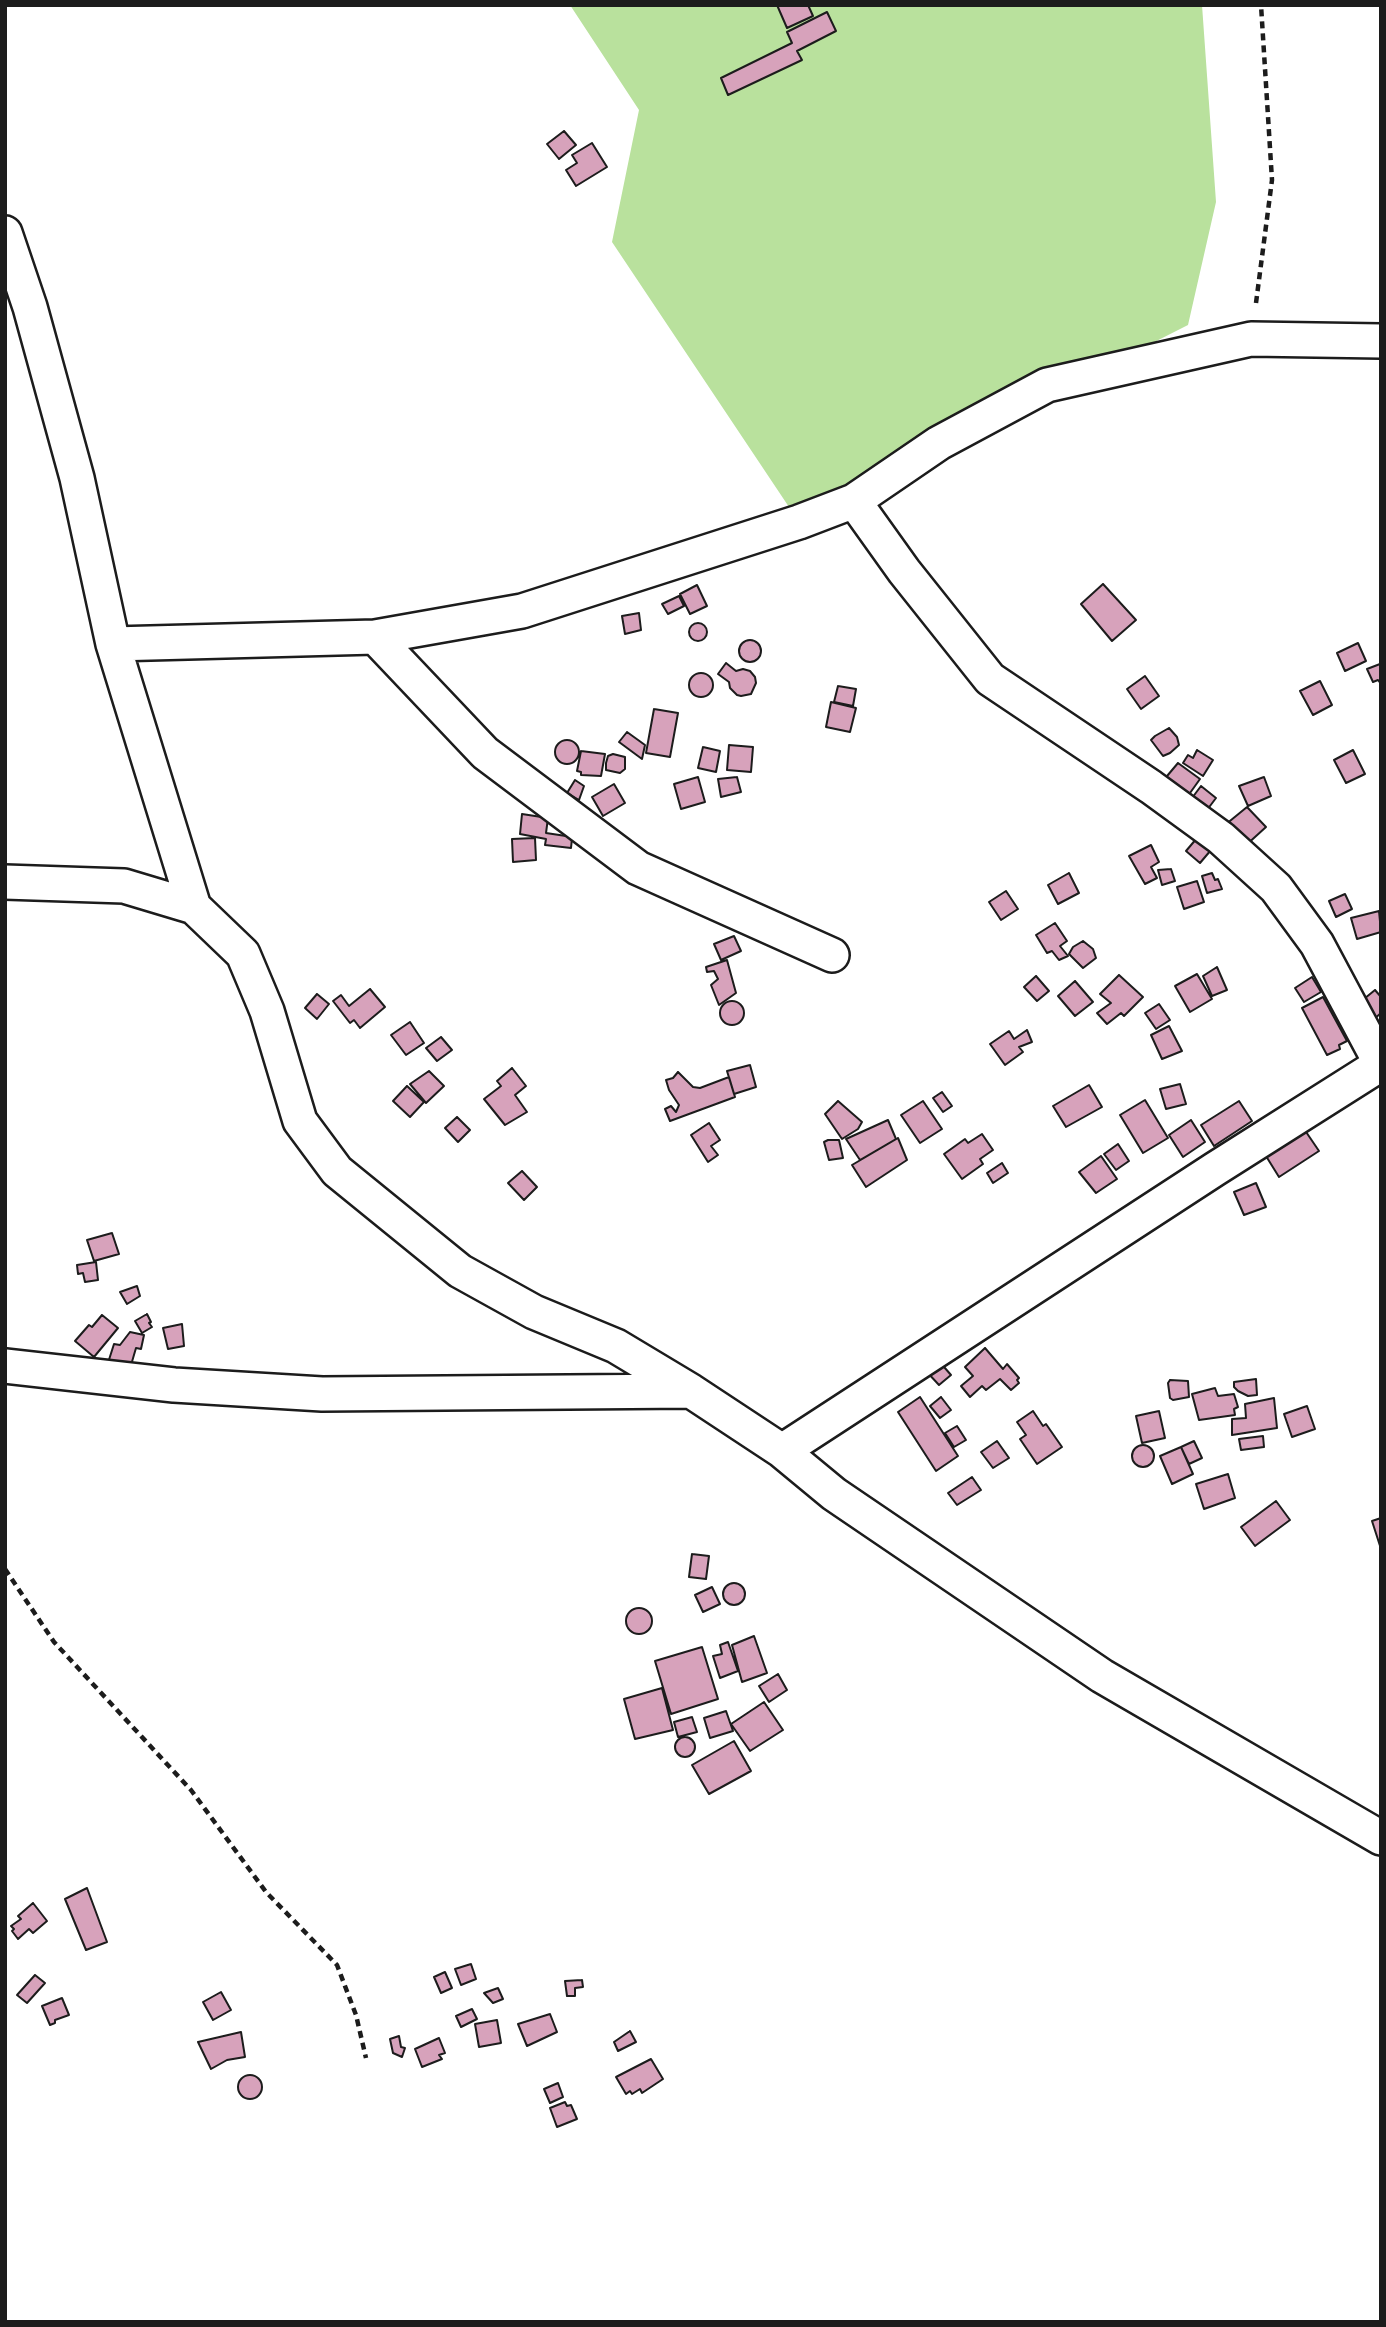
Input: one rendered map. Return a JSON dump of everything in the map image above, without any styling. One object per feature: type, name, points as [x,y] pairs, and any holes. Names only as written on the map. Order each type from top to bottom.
[{"type":"street","points":[[5,233],[30,307],[77,478],[113,644],[194,907]]},
{"type":"street","points":[[113,644],[375,637],[522,611],[799,522],[855,501],[939,443],[1047,385],[1251,339],[1381,341]]},
{"type":"street","points":[[782,1451],[1215,1168],[1381,1064],[1317,944],[1276,888],[1221,838],[1151,787],[990,679],[904,571],[855,501]]},
{"type":"street","points":[[375,637],[485,753],[638,868],[832,955]]},
{"type":"street","points":[[5,882],[124,886],[194,907],[243,954],[267,1011],[300,1121],[337,1171],[460,1271],[534,1312],[616,1346],[691,1391],[782,1451],[834,1494],[1102,1676],[1381,1838]]},
{"type":"street","points":[[5,1366],[174,1385],[322,1394],[691,1391]]},
{"type":"path","points":[[1251,339],[1272,180],[1261,5]]},
{"type":"path","points":[[5,1569],[54,1642],[191,1790],[266,1892],[337,1965],[356,2015],[366,2058]]},
{"type":"green space","points":[[570,5],[1202,5],[1216,202],[1188,325],[799,522],[612,242],[639,110]]},
{"type":"building","points":[[777,5],[808,5],[813,16],[787,28]]},
{"type":"building","points":[[827,12],[836,31],[797,51],[802,60],[728,95],[721,78],[792,43],[787,32]]},
{"type":"building","points":[[564,131],[576,145],[559,159],[547,144]]},
{"type":"building","points":[[592,143],[607,167],[576,186],[566,170],[577,163],[572,155]]},
{"type":"building","points":[[1103,584],[1136,620],[1112,641],[1081,604]]},
{"type":"building","points":[[697,585],[707,606],[690,614],[680,594]]},
{"type":"building","points":[[679,596],[684,606],[668,614],[662,604]]},
{"type":"building","points":[[639,613],[641,630],[625,634],[622,616]]},
{"type":"building","points":[[698,623],[704,626],[707,632],[704,638],[698,641],[692,638],[689,632],[692,626]]},
{"type":"building","points":[[750,640],[758,643],[761,651],[758,659],[750,662],[742,659],[739,651],[742,643]]},
{"type":"building","points":[[1358,643],[1366,661],[1345,671],[1337,653]]},
{"type":"building","points":[[726,663],[736,671],[750,671],[755,677],[756,683],[751,694],[737,695],[730,688],[729,682],[718,674]]},
{"type":"building","points":[[1380,664],[1381,684],[1378,680],[1373,682],[1367,669]]},
{"type":"building","points":[[701,673],[712,680],[713,685],[706,696],[701,697],[690,690],[689,685],[696,674]]},
{"type":"building","points":[[1145,676],[1159,696],[1141,709],[1127,689]]},
{"type":"building","points":[[1320,681],[1332,705],[1313,715],[1300,691]]},
{"type":"building","points":[[838,686],[856,689],[853,706],[834,702]]},
{"type":"building","points":[[831,702],[856,708],[850,732],[826,727]]},
{"type":"building","points":[[654,709],[678,713],[670,757],[646,753]]},
{"type":"building","points":[[1169,728],[1177,737],[1179,745],[1163,756],[1151,740]]},
{"type":"building","points":[[627,732],[645,745],[642,759],[619,742]]},
{"type":"building","points":[[567,740],[576,743],[579,752],[576,761],[567,764],[558,761],[555,752],[558,743]]},
{"type":"building","points":[[729,745],[753,747],[751,772],[727,770]]},
{"type":"building","points":[[703,747],[720,751],[716,772],[698,768]]},
{"type":"building","points":[[1197,750],[1213,760],[1203,776],[1183,763],[1188,755],[1193,758]]},
{"type":"building","points":[[1353,750],[1365,774],[1346,783],[1334,760]]},
{"type":"building","points":[[581,751],[605,754],[601,776],[581,775],[581,772],[577,771]]},
{"type":"building","points":[[613,754],[625,757],[625,769],[620,773],[606,770],[608,756]]},
{"type":"building","points":[[1178,763],[1200,779],[1185,800],[1162,782]]},
{"type":"building","points":[[698,777],[705,802],[681,809],[674,784]]},
{"type":"building","points":[[737,777],[741,792],[721,797],[718,779]]},
{"type":"building","points":[[1264,777],[1271,796],[1248,806],[1239,786]]},
{"type":"building","points":[[575,780],[584,786],[579,800],[567,793]]},
{"type":"building","points":[[614,784],[625,803],[603,816],[592,797]]},
{"type":"building","points":[[1201,786],[1216,798],[1204,814],[1189,802]]},
{"type":"building","points":[[1247,807],[1266,827],[1244,847],[1225,825]]},
{"type":"building","points":[[522,814],[548,818],[546,833],[566,836],[567,828],[573,829],[571,848],[545,845],[546,839],[520,834]]},
{"type":"building","points":[[535,838],[536,860],[513,862],[512,839]]},
{"type":"building","points":[[1197,838],[1211,850],[1200,863],[1186,851]]},
{"type":"building","points":[[1151,845],[1159,862],[1151,867],[1157,878],[1145,884],[1129,856]]},
{"type":"building","points":[[1171,869],[1175,881],[1162,885],[1158,870]]},
{"type":"building","points":[[1069,873],[1079,893],[1058,904],[1048,885]]},
{"type":"building","points":[[1212,873],[1222,889],[1207,893],[1202,876]]},
{"type":"building","points":[[1197,881],[1204,902],[1184,909],[1177,887]]},
{"type":"building","points":[[1006,891],[1018,909],[1001,920],[989,902]]},
{"type":"building","points":[[1345,894],[1352,909],[1336,917],[1329,901]]},
{"type":"building","points":[[1379,911],[1381,932],[1357,939],[1351,918]]},
{"type":"building","points":[[1055,923],[1067,941],[1060,946],[1068,956],[1059,960],[1052,951],[1047,953],[1036,935]]},
{"type":"building","points":[[734,936],[741,951],[721,960],[714,944]]},
{"type":"building","points":[[1083,941],[1093,949],[1096,958],[1083,968],[1069,954],[1073,947]]},
{"type":"building","points":[[727,960],[736,993],[719,1005],[711,985],[718,979],[714,971],[707,972],[706,967]]},
{"type":"building","points":[[1217,967],[1227,990],[1212,996],[1203,976]]},
{"type":"building","points":[[1197,974],[1212,999],[1190,1012],[1175,986]]},
{"type":"building","points":[[1119,975],[1143,997],[1124,1016],[1121,1013],[1107,1024],[1097,1013],[1111,1003],[1100,994]]},
{"type":"building","points":[[1036,976],[1049,991],[1037,1001],[1024,987]]},
{"type":"building","points":[[1312,977],[1321,992],[1304,1002],[1295,988]]},
{"type":"building","points":[[1075,981],[1093,1002],[1075,1016],[1058,996]]},
{"type":"building","points":[[370,989],[385,1007],[360,1028],[354,1020],[350,1023],[333,1001],[341,995],[349,1006]]},
{"type":"building","points":[[1375,990],[1381,997],[1381,1013],[1373,1020],[1359,1003]]},
{"type":"building","points":[[317,994],[329,1004],[317,1019],[305,1008]]},
{"type":"building","points":[[1323,997],[1347,1041],[1339,1045],[1340,1049],[1327,1055],[1302,1008]]},
{"type":"building","points":[[727,1001],[737,1001],[744,1008],[744,1018],[737,1025],[727,1025],[720,1018],[720,1008]]},
{"type":"building","points":[[1159,1004],[1170,1020],[1156,1029],[1145,1013]]},
{"type":"building","points":[[410,1022],[424,1043],[406,1055],[391,1035]]},
{"type":"building","points":[[1169,1026],[1182,1051],[1162,1059],[1151,1035]]},
{"type":"building","points":[[1027,1030],[1032,1042],[1019,1047],[1023,1052],[1005,1065],[990,1044],[1009,1031],[1014,1039]]},
{"type":"building","points":[[441,1037],[452,1050],[437,1061],[426,1048]]},
{"type":"building","points":[[750,1065],[756,1087],[734,1094],[727,1071]]},
{"type":"building","points":[[512,1068],[526,1086],[515,1095],[527,1112],[505,1125],[484,1099],[501,1086],[497,1081]]},
{"type":"building","points":[[429,1071],[444,1086],[426,1103],[410,1084]]},
{"type":"building","points":[[678,1072],[693,1087],[700,1088],[729,1077],[735,1097],[670,1121],[665,1109],[671,1106],[676,1112],[679,1105],[666,1080],[673,1078]]},
{"type":"building","points":[[1180,1084],[1186,1104],[1166,1109],[1160,1089]]},
{"type":"building","points":[[1089,1085],[1102,1107],[1066,1127],[1053,1106]]},
{"type":"building","points":[[407,1086],[424,1102],[410,1117],[393,1101]]},
{"type":"building","points":[[942,1092],[952,1106],[943,1112],[933,1098]]},
{"type":"building","points":[[1145,1100],[1168,1138],[1143,1153],[1120,1115]]},
{"type":"building","points":[[838,1101],[862,1122],[858,1129],[842,1139],[825,1114]]},
{"type":"building","points":[[923,1101],[942,1129],[920,1143],[901,1115]]},
{"type":"building","points":[[1239,1101],[1252,1121],[1214,1146],[1201,1125]]},
{"type":"building","points":[[457,1117],[470,1130],[458,1142],[445,1128]]},
{"type":"building","points":[[888,1120],[896,1139],[860,1160],[846,1139]]},
{"type":"building","points":[[1191,1120],[1205,1142],[1183,1157],[1169,1135]]},
{"type":"building","points":[[709,1123],[720,1140],[711,1146],[718,1155],[708,1162],[691,1135]]},
{"type":"building","points":[[1300,1123],[1319,1151],[1279,1177],[1261,1148]]},
{"type":"building","points":[[982,1134],[993,1150],[980,1159],[983,1164],[962,1179],[944,1154],[965,1139],[968,1143]]},
{"type":"building","points":[[898,1138],[907,1160],[866,1187],[852,1165]]},
{"type":"building","points":[[839,1140],[843,1158],[829,1160],[824,1142]]},
{"type":"building","points":[[1118,1144],[1129,1161],[1116,1170],[1104,1154]]},
{"type":"building","points":[[1101,1156],[1117,1179],[1096,1193],[1079,1172]]},
{"type":"building","points":[[1002,1163],[1008,1173],[993,1183],[987,1173]]},
{"type":"building","points":[[522,1171],[537,1187],[524,1200],[508,1183]]},
{"type":"building","points":[[1256,1183],[1266,1207],[1244,1215],[1234,1192]]},
{"type":"building","points":[[112,1233],[119,1254],[94,1261],[87,1240]]},
{"type":"building","points":[[96,1262],[98,1280],[85,1282],[83,1273],[78,1274],[77,1265]]},
{"type":"building","points":[[137,1286],[140,1296],[127,1304],[120,1292]]},
{"type":"building","points":[[147,1314],[152,1327],[142,1333],[135,1321]]},
{"type":"building","points":[[102,1315],[118,1328],[94,1357],[75,1341]]},
{"type":"building","points":[[182,1324],[184,1346],[168,1349],[163,1328]]},
{"type":"building","points":[[130,1332],[144,1335],[141,1349],[136,1348],[129,1372],[107,1366],[114,1344],[120,1345]]},
{"type":"building","points":[[985,1348],[1003,1369],[1007,1364],[1019,1378],[1019,1383],[1011,1390],[1000,1379],[986,1390],[982,1386],[970,1397],[961,1386],[973,1376],[965,1367]]},
{"type":"building","points":[[938,1360],[951,1375],[939,1385],[926,1371]]},
{"type":"building","points":[[1256,1379],[1257,1395],[1248,1396],[1234,1387],[1234,1382]]},
{"type":"building","points":[[1170,1380],[1188,1381],[1189,1397],[1173,1400],[1170,1398]]},
{"type":"building","points":[[1215,1388],[1218,1396],[1234,1394],[1238,1407],[1234,1409],[1235,1415],[1199,1420],[1192,1394]]},
{"type":"building","points":[[920,1397],[958,1456],[936,1471],[898,1412]]},
{"type":"building","points":[[941,1397],[951,1410],[940,1418],[930,1406]]},
{"type":"building","points":[[1274,1398],[1277,1428],[1232,1435],[1232,1419],[1246,1418],[1245,1404]]},
{"type":"building","points":[[1307,1406],[1315,1429],[1292,1437],[1284,1414]]},
{"type":"building","points":[[1033,1411],[1062,1447],[1037,1464],[1020,1439],[1026,1435],[1017,1422]]},
{"type":"building","points":[[1159,1411],[1165,1438],[1142,1443],[1136,1416]]},
{"type":"building","points":[[957,1426],[966,1440],[954,1447],[945,1433]]},
{"type":"building","points":[[1263,1436],[1264,1447],[1241,1450],[1239,1439]]},
{"type":"building","points":[[997,1441],[1009,1458],[993,1468],[981,1452]]},
{"type":"building","points":[[1194,1441],[1202,1458],[1189,1464],[1181,1447]]},
{"type":"building","points":[[1143,1445],[1151,1448],[1154,1456],[1151,1464],[1143,1467],[1135,1464],[1132,1456],[1135,1448]]},
{"type":"building","points":[[1181,1447],[1193,1474],[1172,1484],[1160,1456]]},
{"type":"building","points":[[1228,1474],[1235,1498],[1204,1509],[1196,1484]]},
{"type":"building","points":[[972,1477],[981,1490],[957,1505],[948,1493]]},
{"type":"building","points":[[1276,1501],[1290,1520],[1255,1546],[1241,1527]]},
{"type":"building","points":[[1381,1518],[1381,1549],[1372,1521]]},
{"type":"building","points":[[692,1554],[709,1556],[706,1579],[689,1577]]},
{"type":"building","points":[[734,1583],[742,1586],[745,1594],[742,1602],[734,1605],[726,1602],[723,1594],[726,1586]]},
{"type":"building","points":[[712,1587],[720,1604],[703,1612],[695,1595]]},
{"type":"building","points":[[639,1608],[648,1612],[652,1621],[648,1630],[639,1634],[630,1630],[626,1621],[630,1612]]},
{"type":"building","points":[[754,1636],[767,1673],[742,1682],[732,1645]]},
{"type":"building","points":[[728,1642],[738,1671],[720,1678],[713,1656],[722,1654],[720,1645]]},
{"type":"building","points":[[702,1647],[718,1699],[671,1714],[655,1661]]},
{"type":"building","points":[[778,1674],[787,1690],[769,1702],[759,1686]]},
{"type":"building","points":[[662,1688],[673,1730],[635,1739],[624,1699]]},
{"type":"building","points":[[764,1702],[783,1730],[750,1751],[731,1724]]},
{"type":"building","points":[[726,1711],[733,1731],[710,1738],[704,1718]]},
{"type":"building","points":[[692,1717],[697,1732],[678,1737],[674,1722]]},
{"type":"building","points":[[685,1737],[692,1740],[695,1747],[692,1754],[685,1757],[678,1754],[675,1747],[678,1740]]},
{"type":"building","points":[[734,1741],[751,1771],[709,1794],[692,1765]]},
{"type":"building","points":[[87,1888],[107,1942],[86,1950],[65,1899]]},
{"type":"building","points":[[33,1903],[47,1921],[33,1933],[29,1929],[18,1939],[11,1926],[21,1919],[18,1916]]},
{"type":"building","points":[[471,1964],[476,1979],[461,1985],[455,1969]]},
{"type":"building","points":[[445,1972],[452,1988],[441,1993],[434,1977]]},
{"type":"building","points":[[35,1975],[45,1983],[27,2003],[17,1995]]},
{"type":"building","points":[[582,1980],[583,1987],[575,1988],[575,1996],[567,1996],[565,1981]]},
{"type":"building","points":[[498,1988],[503,1999],[493,2003],[484,1993]]},
{"type":"building","points":[[221,1992],[231,2010],[213,2020],[203,2002]]},
{"type":"building","points":[[62,1998],[69,2015],[50,2025],[42,2006]]},
{"type":"building","points":[[472,2009],[477,2019],[461,2027],[456,2016]]},
{"type":"building","points":[[550,2014],[557,2032],[527,2046],[518,2024]]},
{"type":"building","points":[[497,2020],[501,2043],[479,2047],[475,2024]]},
{"type":"building","points":[[630,2031],[636,2042],[618,2051],[614,2042]]},
{"type":"building","points":[[241,2032],[245,2057],[227,2060],[211,2069],[198,2042]]},
{"type":"building","points":[[399,2036],[401,2047],[405,2048],[402,2057],[393,2053],[390,2039]]},
{"type":"building","points":[[439,2038],[445,2053],[439,2055],[442,2059],[422,2067],[415,2049]]},
{"type":"building","points":[[651,2059],[663,2079],[642,2093],[640,2089],[626,2094],[616,2077]]},
{"type":"building","points":[[250,2075],[259,2078],[262,2087],[259,2096],[250,2099],[241,2096],[238,2087],[241,2078]]},
{"type":"building","points":[[558,2083],[563,2097],[550,2103],[544,2089]]},
{"type":"building","points":[[565,2102],[567,2106],[571,2105],[577,2119],[557,2127],[550,2108]]}]
